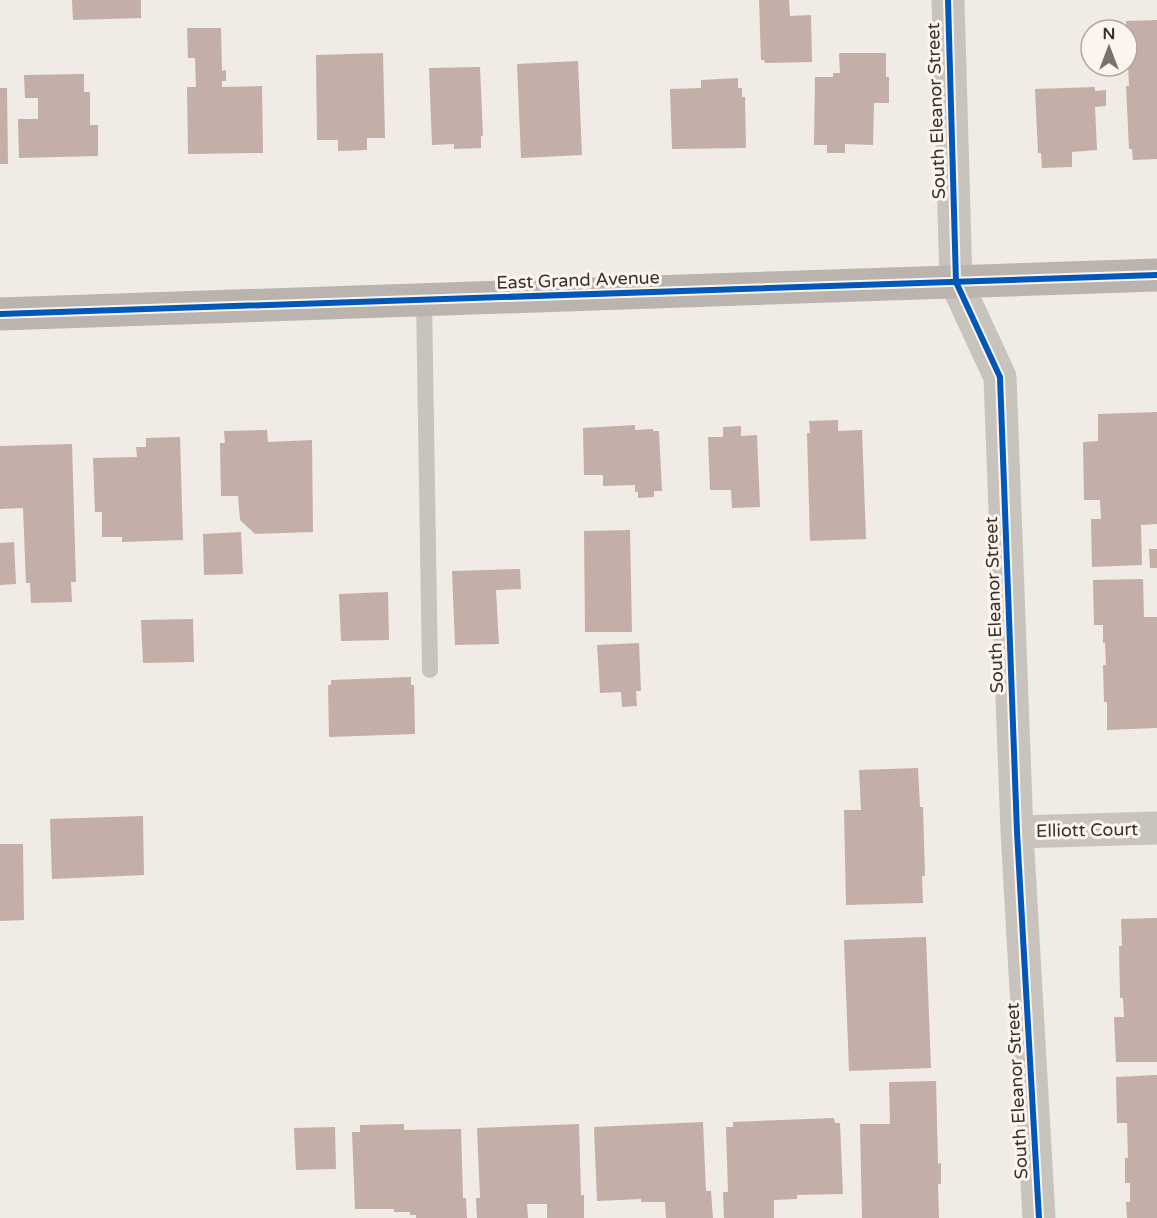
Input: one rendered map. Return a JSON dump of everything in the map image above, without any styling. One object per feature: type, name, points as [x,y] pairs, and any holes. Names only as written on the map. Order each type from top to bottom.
[{"type":"street","name":"South Eleanor Street","points":[[948,0],[956,282],[1000,377],[1017,832],[1039,1218]]},
{"type":"street","name":"East Grand Avenue","points":[[0,314],[1157,275]]},
{"type":"street","name":"Elliott Court","points":[[1017,832],[1157,828]]},
{"type":"lane","points":[[424,300],[430,670]]},
{"type":"building","points":[[72,0],[141,0],[141,18],[73,20]]},
{"type":"building","points":[[759,0],[789,0],[790,16],[811,15],[812,62],[765,63],[761,60]]},
{"type":"building","points":[[1157,20],[1157,159],[1133,160],[1132,149],[1129,149],[1126,86],[1129,86],[1129,78],[1139,78],[1139,21]]},
{"type":"building","points":[[187,28],[221,28],[222,71],[226,70],[226,81],[222,81],[222,87],[262,86],[263,153],[188,154],[187,87],[196,87],[195,58],[188,58]]},
{"type":"building","points":[[383,53],[385,138],[367,138],[367,150],[338,151],[338,140],[317,140],[316,55]]},
{"type":"building","points":[[839,53],[886,53],[889,103],[874,103],[873,145],[845,144],[845,153],[827,153],[827,145],[814,145],[815,77],[833,77],[833,73],[840,73]]},
{"type":"building","points":[[578,61],[582,155],[521,158],[517,64]]},
{"type":"building","points":[[480,67],[483,136],[481,136],[481,148],[454,149],[454,144],[432,145],[429,68]]},
{"type":"building","points":[[84,74],[84,92],[90,92],[90,125],[98,125],[98,156],[19,158],[18,119],[38,119],[38,98],[25,98],[24,75]]},
{"type":"building","points":[[738,78],[738,88],[742,88],[742,97],[745,97],[746,148],[672,149],[670,89],[701,88],[701,80]]},
{"type":"building","points":[[1095,87],[1095,91],[1106,90],[1106,106],[1095,107],[1097,150],[1072,152],[1072,167],[1042,168],[1041,153],[1038,153],[1035,89]]},
{"type":"building","points":[[0,88],[7,88],[8,164],[0,164]]},
{"type":"building","points":[[1157,412],[1157,524],[1141,525],[1142,565],[1092,567],[1091,519],[1101,519],[1100,500],[1084,500],[1083,442],[1098,441],[1098,414]]},
{"type":"building","points":[[838,420],[838,431],[862,430],[866,539],[810,541],[807,433],[810,433],[809,421]]},
{"type":"building","points":[[635,425],[635,430],[659,431],[662,491],[654,491],[654,497],[638,498],[635,485],[603,486],[603,475],[584,475],[583,428]]},
{"type":"building","points":[[741,426],[741,436],[757,435],[760,507],[732,508],[731,490],[710,490],[708,437],[723,437],[723,427]]},
{"type":"building","points":[[267,430],[268,442],[312,440],[313,532],[255,534],[240,520],[238,496],[221,496],[220,443],[225,443],[224,431]]},
{"type":"building","points":[[180,437],[183,540],[122,542],[122,537],[102,537],[102,512],[95,512],[93,458],[137,457],[136,447],[146,447],[146,438]]},
{"type":"building","points":[[72,444],[76,582],[71,582],[72,602],[31,603],[30,583],[26,583],[23,508],[0,509],[0,446]]},
{"type":"building","points":[[630,530],[632,632],[585,632],[584,531]]},
{"type":"building","points":[[241,532],[243,574],[204,575],[203,534]]},
{"type":"building","points":[[14,542],[16,584],[0,585],[0,543]]},
{"type":"building","points":[[1149,549],[1157,549],[1157,568],[1150,568]]},
{"type":"building","points":[[520,569],[521,589],[496,590],[499,644],[455,645],[452,571]]},
{"type":"building","points":[[1143,579],[1144,617],[1157,617],[1157,728],[1107,730],[1103,665],[1106,665],[1105,643],[1103,643],[1103,625],[1094,625],[1093,580]]},
{"type":"building","points":[[388,592],[389,640],[341,641],[339,594]]},
{"type":"building","points":[[193,619],[194,662],[143,663],[141,620]]},
{"type":"building","points":[[639,643],[641,691],[636,691],[637,706],[622,707],[621,692],[600,693],[597,645]]},
{"type":"building","points":[[411,677],[411,685],[414,685],[415,734],[329,737],[328,685],[331,685],[331,680]]},
{"type":"building","points":[[918,768],[920,807],[923,807],[925,876],[922,876],[923,903],[846,905],[844,810],[861,810],[859,770]]},
{"type":"building","points":[[143,816],[144,875],[52,879],[50,819]]},
{"type":"building","points":[[0,844],[23,844],[24,920],[0,921]]},
{"type":"building","points":[[1157,918],[1157,1062],[1116,1062],[1114,1017],[1124,1017],[1123,998],[1120,998],[1121,919]]},
{"type":"building","points":[[926,937],[931,1068],[849,1071],[844,940]]},
{"type":"building","points":[[1157,1075],[1157,1218],[1127,1218],[1126,1202],[1130,1202],[1130,1183],[1125,1183],[1125,1158],[1128,1158],[1127,1123],[1117,1123],[1116,1077]]},
{"type":"building","points":[[936,1081],[938,1164],[941,1163],[941,1184],[938,1184],[939,1218],[862,1218],[860,1124],[890,1124],[889,1082]]},
{"type":"building","points":[[834,1118],[835,1123],[840,1123],[843,1194],[797,1195],[797,1199],[774,1200],[774,1218],[724,1218],[723,1192],[728,1192],[726,1127],[733,1127],[733,1122]]},
{"type":"building","points":[[703,1122],[706,1191],[711,1191],[713,1218],[666,1218],[665,1202],[641,1202],[641,1199],[597,1201],[594,1127]]},
{"type":"building","points":[[404,1124],[404,1130],[461,1129],[463,1198],[466,1198],[467,1218],[416,1218],[416,1215],[410,1215],[410,1212],[394,1212],[394,1209],[355,1209],[352,1132],[360,1132],[360,1125]]},
{"type":"building","points":[[579,1124],[584,1218],[547,1218],[547,1204],[527,1204],[528,1218],[477,1218],[476,1198],[480,1198],[477,1128]]},
{"type":"building","points":[[335,1127],[336,1169],[296,1170],[294,1128]]},
{"type":"cycle path","points":[[948,0],[956,282],[1000,377],[1017,832],[1039,1218]]},
{"type":"cycle path","points":[[0,314],[1157,275]]}]
